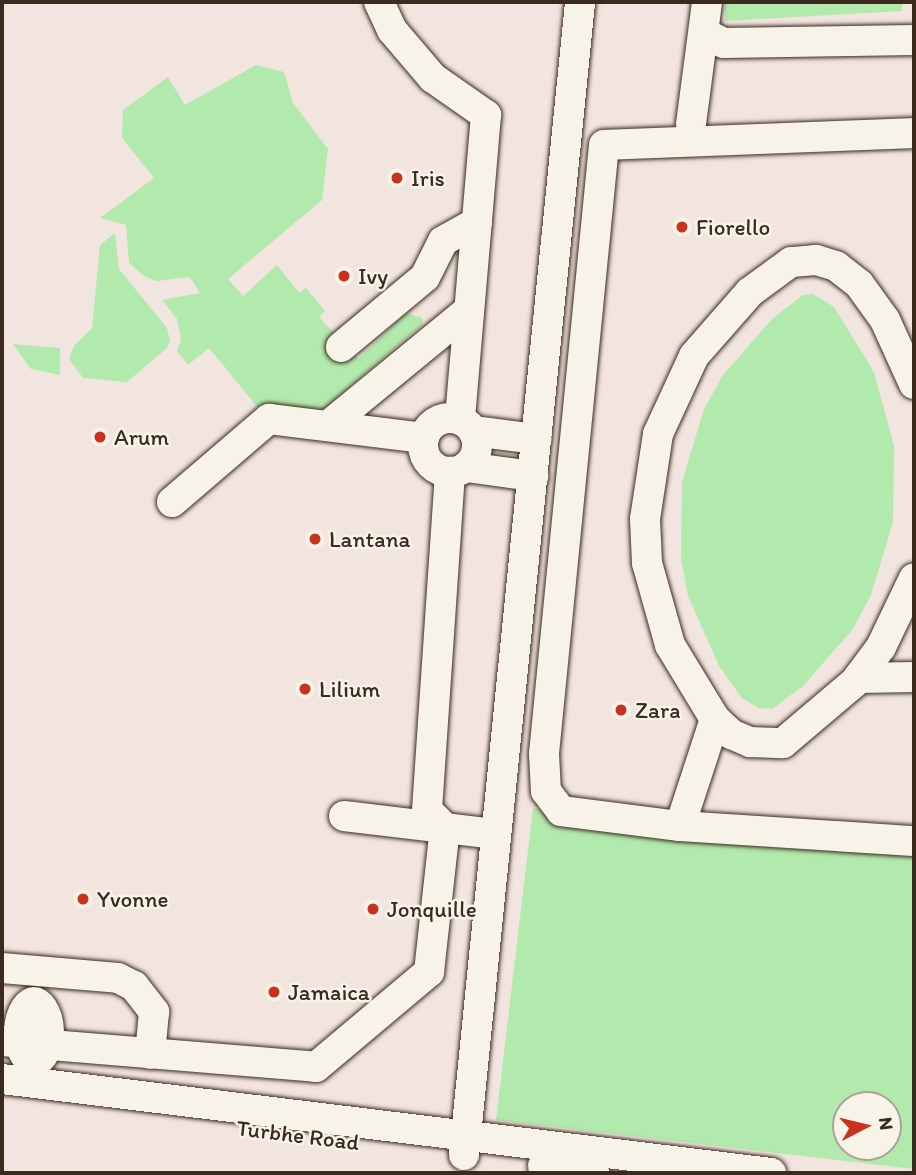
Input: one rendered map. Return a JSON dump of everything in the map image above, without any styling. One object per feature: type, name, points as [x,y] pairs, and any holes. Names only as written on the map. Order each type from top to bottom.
[{"type":"street","points":[[379,2],[393,30],[433,78],[486,114],[469,310],[467,425],[477,447],[458,470],[427,810],[445,828]]},
{"type":"street","points":[[465,1147],[580,2]]},
{"type":"street","points":[[691,124],[706,34],[706,2]]},
{"type":"street","points":[[706,34],[724,43],[914,40]]},
{"type":"street","points":[[594,129],[914,114]]},
{"type":"street","points":[[914,133],[604,145],[544,754],[546,791],[561,811],[680,826],[914,842]]},
{"type":"street","points":[[341,346],[425,277],[443,242],[477,222]]},
{"type":"street","points":[[914,384],[885,320],[859,284],[836,266],[816,260],[791,262],[750,292],[694,356],[658,434],[648,477],[646,552],[656,605],[670,645],[715,719],[731,734],[750,742],[783,743],[825,712],[858,678],[886,638],[914,578]]},
{"type":"street","points":[[330,424],[469,310]]},
{"type":"street","points":[[172,502],[268,419],[330,424],[424,438]]},
{"type":"street","points":[[424,438],[442,419],[467,425],[535,458],[574,464]]},
{"type":"street","points":[[424,438],[429,462],[458,470],[535,458]]},
{"type":"street","points":[[858,678],[914,677]]},
{"type":"street","points":[[680,826],[715,719]]},
{"type":"street","points":[[344,816],[496,834]]},
{"type":"street","points":[[445,828],[429,972],[316,1067],[150,1054],[26,1037],[18,1090],[465,1147],[771,1173]]},
{"type":"street","points":[[2,968],[118,978],[134,986],[154,1012],[150,1054]]},
{"type":"street","points":[[465,1147],[595,1173]]},
{"type":"green space","points":[[725,2],[902,2],[902,11],[725,21]]},
{"type":"green space","points":[[256,65],[284,72],[293,103],[328,149],[322,200],[228,279],[243,296],[277,265],[299,293],[306,288],[325,311],[319,317],[358,359],[406,313],[423,318],[422,325],[320,412],[259,409],[209,348],[188,365],[177,351],[181,340],[177,319],[162,300],[200,293],[190,277],[157,281],[144,276],[129,263],[126,225],[100,218],[154,178],[122,138],[123,110],[168,77],[185,105]]},
{"type":"green space","points":[[115,233],[119,269],[167,328],[170,341],[167,348],[127,382],[83,378],[69,359],[74,346],[92,328],[100,245]]},
{"type":"green space","points":[[813,294],[834,307],[874,372],[894,446],[893,522],[871,595],[853,629],[803,686],[772,709],[758,708],[741,697],[719,666],[688,596],[681,558],[682,482],[704,409],[723,375],[773,318],[803,295]]},
{"type":"green space","points":[[13,344],[60,348],[60,375],[31,369]]},
{"type":"green space","points":[[533,808],[914,858],[914,1169],[846,1161],[902,1161],[902,1091],[832,1091],[832,1159],[496,1120]]},
{"type":"place","name":"Iris","points":[[397,178]]},
{"type":"place","name":"Fiorello","points":[[682,227]]},
{"type":"place","name":"Ivy","points":[[344,276]]},
{"type":"place","name":"Arum","points":[[100,437]]},
{"type":"place","name":"Lantana","points":[[315,539]]},
{"type":"place","name":"Lilium","points":[[305,689]]},
{"type":"place","name":"Zara","points":[[621,710]]},
{"type":"place","name":"Yvonne","points":[[83,899]]},
{"type":"place","name":"Jonquille","points":[[373,909]]},
{"type":"place","name":"Jamaica","points":[[274,992]]}]
